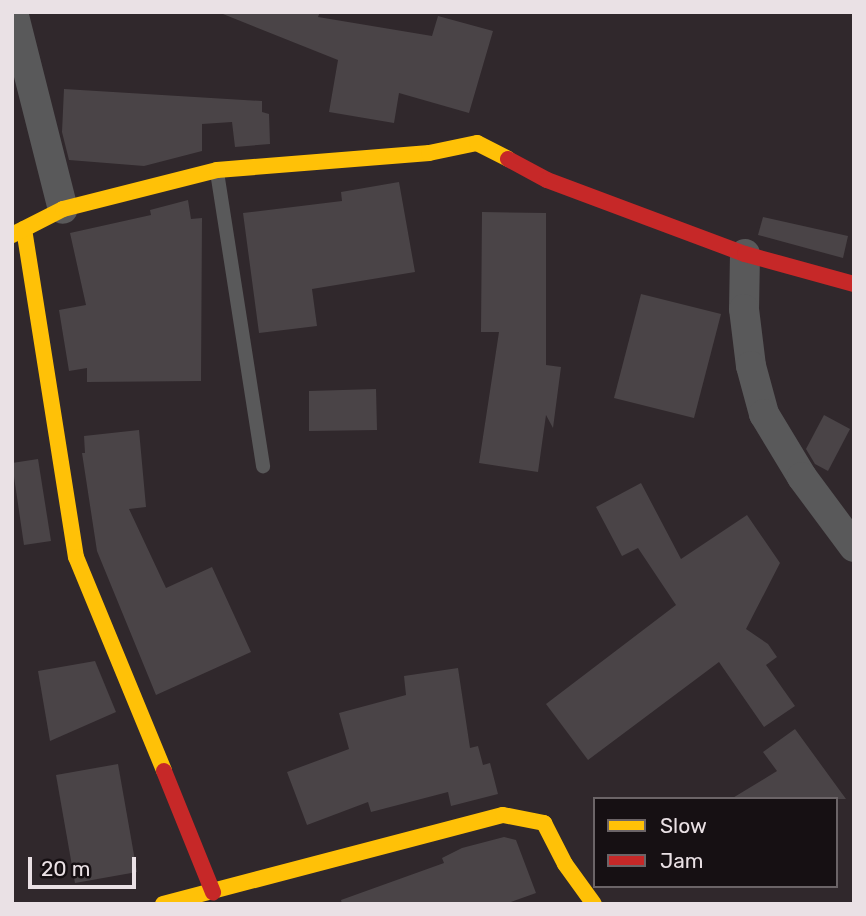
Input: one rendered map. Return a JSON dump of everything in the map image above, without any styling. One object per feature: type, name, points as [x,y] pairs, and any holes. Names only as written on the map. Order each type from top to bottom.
[{"type":"street","points":[[13,24],[63,209]]},
{"type":"street","points":[[213,891],[76,557],[18,232],[63,209],[217,170],[429,153],[477,143],[547,180],[746,254],[854,284]]},
{"type":"street","points":[[746,254],[744,309],[751,366],[765,414],[796,468],[854,547]]},
{"type":"street","points":[[163,904],[503,815],[544,823],[565,864],[594,904]]},
{"type":"lane","points":[[217,170],[262,466]]},
{"type":"building","points":[[218,12],[320,12],[318,17],[432,36],[438,16],[493,31],[469,113],[399,93],[394,123],[329,112],[338,60]]},
{"type":"building","points":[[64,89],[262,101],[262,112],[269,114],[270,144],[235,147],[232,122],[202,124],[202,151],[144,166],[69,160],[62,132]]},
{"type":"building","points":[[399,182],[415,272],[312,289],[317,326],[259,333],[243,213],[342,201],[341,192]]},
{"type":"building","points":[[188,200],[191,219],[202,218],[201,381],[87,382],[87,368],[69,371],[59,310],[86,305],[70,233],[151,215],[150,210]]},
{"type":"building","points":[[482,212],[546,213],[546,365],[561,367],[553,428],[546,415],[538,472],[479,463],[499,332],[481,332]]},
{"type":"building","points":[[763,217],[848,236],[843,258],[758,235]]},
{"type":"building","points":[[641,294],[721,314],[694,418],[614,398]]},
{"type":"building","points":[[376,389],[377,430],[309,431],[309,391]]},
{"type":"building","points":[[824,415],[850,429],[828,471],[815,464],[806,449]]},
{"type":"building","points":[[139,430],[146,507],[129,509],[166,588],[212,567],[251,652],[156,695],[97,551],[82,453],[85,453],[84,436]]},
{"type":"building","points":[[38,459],[51,541],[24,545],[12,463]]},
{"type":"building","points":[[641,483],[681,559],[747,515],[780,563],[746,629],[768,644],[777,657],[766,665],[795,706],[764,727],[719,662],[588,760],[546,704],[676,605],[638,548],[622,556],[596,507]]},
{"type":"building","points":[[95,661],[116,712],[50,741],[38,671]]},
{"type":"building","points":[[458,668],[470,748],[478,746],[483,765],[490,763],[498,794],[451,806],[448,792],[371,812],[368,802],[307,825],[287,772],[349,749],[339,713],[406,695],[404,676]]},
{"type":"building","points":[[795,729],[846,799],[734,797],[777,771],[763,752]]},
{"type":"building","points":[[118,764],[137,872],[75,883],[56,775]]},
{"type":"building","points":[[504,837],[516,840],[536,893],[505,904],[342,904],[341,900],[444,863],[442,858],[462,848]]},
{"type":"traffic: slow","points":[[12,235],[63,209],[217,170],[429,153],[477,143],[508,159]]},
{"type":"traffic: slow","points":[[24,229],[76,557],[164,771]]},
{"type":"traffic: slow","points":[[163,904],[503,815],[544,823],[565,864],[594,904]]},
{"type":"traffic: jam","points":[[508,159],[547,180],[745,254],[854,284]]},
{"type":"traffic: jam","points":[[164,771],[213,892]]}]
